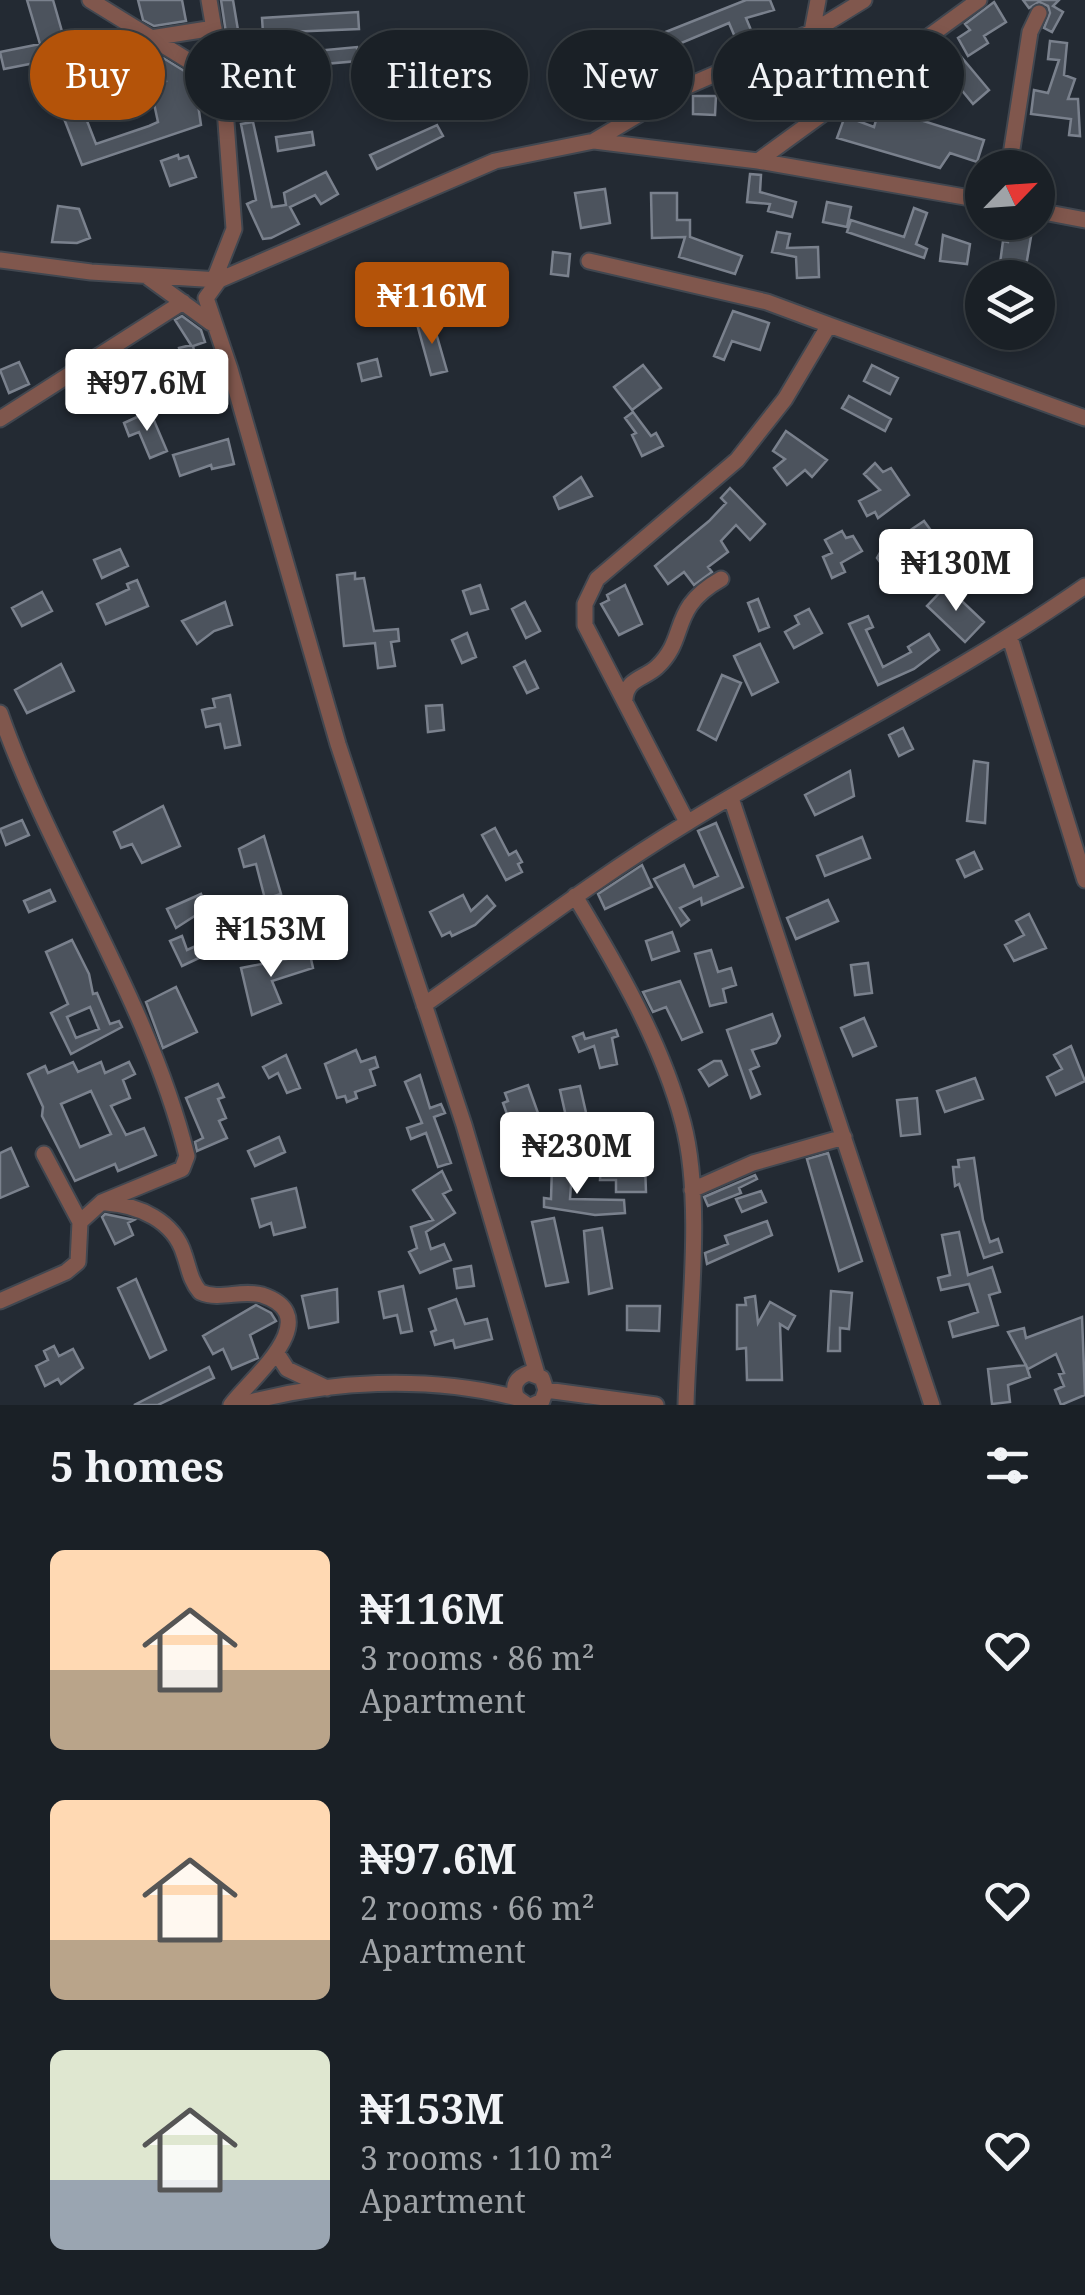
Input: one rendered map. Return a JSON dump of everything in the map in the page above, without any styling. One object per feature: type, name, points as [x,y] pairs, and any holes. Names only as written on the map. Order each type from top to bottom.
[{"type":"street","points":[[90,0],[138,30]]},
{"type":"street","points":[[812,30],[818,0]]},
{"type":"street","points":[[815,30],[864,0]]},
{"type":"street","points":[[758,161],[979,0]]},
{"type":"street","points":[[165,36],[214,28],[210,2]]},
{"type":"street","points":[[1012,150],[1030,32],[1039,13]]},
{"type":"street","points":[[594,141],[683,88],[713,75]]},
{"type":"street","points":[[226,120],[234,229],[206,298],[211,323],[230,369],[338,744],[480,1175],[525,1344],[529,1395]]},
{"type":"street","points":[[0,260],[216,280],[496,161],[594,141],[758,161],[965,197]]},
{"type":"street","points":[[1055,214],[1085,220]]},
{"type":"street","points":[[589,261],[767,302],[1085,418]]},
{"type":"street","points":[[146,276],[211,323]]},
{"type":"street","points":[[0,419],[183,302]]},
{"type":"street","points":[[688,822],[625,698],[594,651],[585,625],[585,604],[597,580],[737,460],[785,398],[829,325]]},
{"type":"street","points":[[0,410],[18,406]]},
{"type":"street","points":[[625,698],[632,681],[659,665],[690,600],[722,579]]},
{"type":"street","points":[[424,1004],[575,896],[688,822],[1010,638],[1085,586]]},
{"type":"street","points":[[1010,638],[1085,880]]},
{"type":"street","points":[[0,713],[14,752],[107,942],[187,1156],[182,1170],[102,1202],[80,1222]]},
{"type":"street","points":[[731,798],[932,1405]]},
{"type":"street","points":[[575,896],[614,960],[650,1036],[683,1123],[692,1190],[686,1405]]},
{"type":"street","points":[[692,1190],[753,1164],[844,1136]]},
{"type":"street","points":[[0,1301],[66,1272],[78,1262],[80,1222],[44,1154]]},
{"type":"street","points":[[102,1202],[125,1204],[168,1226],[200,1292],[222,1296],[250,1294],[277,1304],[286,1318],[287,1334],[278,1355],[230,1405]]},
{"type":"street","points":[[278,1355],[286,1369],[327,1388]]},
{"type":"street","points":[[239,1405],[327,1388],[402,1384],[656,1405]]},
{"type":"building","points":[[27,0],[53,0],[62,30],[36,30]]},
{"type":"building","points":[[138,0],[182,0],[186,21],[154,26],[143,20]]},
{"type":"building","points":[[221,0],[233,0],[238,30],[226,30]]},
{"type":"building","points":[[746,0],[770,0],[774,10],[746,18],[751,30],[732,30],[729,23],[693,38],[693,30],[671,30]]},
{"type":"building","points":[[1023,0],[1059,0],[1053,6],[1063,12],[1052,32],[1044,28],[1050,13],[1048,6],[1039,2],[1029,8]]},
{"type":"building","points":[[994,2],[1006,22],[984,36],[988,43],[968,56],[964,34],[970,30],[965,24]]},
{"type":"building","points":[[358,12],[359,29],[263,30],[262,18]]},
{"type":"building","points":[[1050,41],[1067,43],[1064,75],[1075,79],[1068,99],[1078,99],[1080,136],[1069,135],[1071,119],[1031,114],[1034,90],[1048,93],[1059,60],[1048,59]]},
{"type":"building","points":[[30,46],[30,64],[4,69],[0,52]]},
{"type":"building","points":[[351,48],[351,62],[331,63],[331,49]]},
{"type":"building","points":[[165,59],[185,71],[185,120],[200,120],[201,125],[82,165],[65,120],[87,120],[96,144],[165,120]]},
{"type":"building","points":[[964,60],[989,90],[973,104],[964,93]]},
{"type":"building","points":[[693,96],[713,96],[713,115],[693,114]]},
{"type":"building","points":[[844,120],[874,127],[876,120],[920,120],[984,140],[981,150],[965,150],[965,158],[950,153],[940,168],[837,138]]},
{"type":"building","points":[[253,122],[272,207],[286,205],[284,193],[326,172],[338,194],[321,204],[315,195],[290,207],[299,224],[263,239],[247,204],[256,200],[241,124]]},
{"type":"building","points":[[437,125],[443,136],[377,169],[370,155]]},
{"type":"building","points":[[312,132],[314,145],[278,151],[276,137]]},
{"type":"building","points":[[178,155],[179,159],[188,156],[196,177],[170,186],[161,161]]},
{"type":"building","points":[[750,174],[761,175],[760,192],[796,202],[792,217],[768,211],[770,204],[747,202]]},
{"type":"building","points":[[605,189],[610,223],[581,228],[575,193]]},
{"type":"building","points":[[651,193],[677,193],[677,220],[690,220],[690,237],[742,256],[735,274],[679,257],[685,237],[652,238]]},
{"type":"building","points":[[827,202],[851,207],[847,227],[823,222]]},
{"type":"building","points":[[58,206],[79,209],[90,238],[77,243],[52,242]]},
{"type":"building","points":[[914,208],[927,213],[916,244],[927,249],[924,258],[847,232],[851,220],[904,237]]},
{"type":"building","points":[[777,232],[790,234],[787,248],[818,247],[819,277],[797,278],[796,257],[772,252]]},
{"type":"building","points":[[943,235],[970,244],[965,264],[940,261]]},
{"type":"building","points":[[1030,240],[1027,260],[1000,260],[1003,241]]},
{"type":"building","points":[[553,252],[570,254],[568,276],[551,274]]},
{"type":"building","points":[[446,270],[449,304],[425,307],[422,273]]},
{"type":"building","points":[[733,311],[769,323],[760,350],[732,341],[724,360],[714,356]]},
{"type":"building","points":[[182,316],[201,330],[205,342],[193,346],[199,372],[185,376],[179,348],[191,345],[175,320]]},
{"type":"building","points":[[432,319],[447,371],[431,375],[417,324]]},
{"type":"building","points":[[377,359],[381,376],[362,381],[358,364]]},
{"type":"building","points":[[19,362],[29,384],[9,393],[0,370]]},
{"type":"building","points":[[643,365],[661,388],[632,410],[614,387]]},
{"type":"building","points":[[872,365],[898,378],[890,394],[864,381]]},
{"type":"building","points":[[849,396],[891,419],[885,431],[842,408]]},
{"type":"building","points":[[150,411],[167,451],[150,458],[139,432],[129,436],[124,423]]},
{"type":"building","points":[[633,412],[651,436],[656,433],[663,446],[642,456],[632,435],[636,433],[625,418]]},
{"type":"building","points":[[786,431],[827,460],[812,477],[805,470],[787,485],[774,468],[785,459],[773,451]]},
{"type":"building","points":[[228,439],[234,464],[212,469],[211,465],[180,476],[173,455]]},
{"type":"building","points":[[875,463],[883,472],[891,468],[909,495],[878,518],[875,512],[867,516],[859,501],[880,490],[864,474]]},
{"type":"building","points":[[581,477],[592,496],[559,509],[554,497]]},
{"type":"building","points":[[730,488],[765,524],[750,540],[736,525],[721,541],[728,552],[708,567],[712,572],[694,585],[684,572],[668,584],[655,566],[709,521],[726,503],[721,498]]},
{"type":"building","points":[[924,521],[938,540],[930,546],[926,541],[906,556],[911,564],[898,574],[891,564],[885,569],[877,558],[882,549]]},
{"type":"building","points":[[842,531],[846,538],[853,536],[862,551],[841,563],[845,572],[832,578],[823,557],[832,553],[825,540]]},
{"type":"building","points":[[120,549],[128,566],[102,578],[94,560]]},
{"type":"building","points":[[355,573],[355,579],[364,578],[374,631],[398,629],[399,641],[391,642],[395,666],[378,668],[375,643],[344,646],[337,575]]},
{"type":"building","points":[[137,580],[148,606],[106,624],[97,604],[129,589],[127,584]]},
{"type":"building","points":[[480,585],[488,609],[471,614],[463,591]]},
{"type":"building","points":[[625,585],[642,624],[619,635],[601,604],[609,600],[607,595]]},
{"type":"building","points":[[946,586],[984,622],[965,642],[927,606]]},
{"type":"building","points":[[42,592],[52,611],[22,626],[12,608]]},
{"type":"building","points":[[758,599],[769,627],[759,631],[748,603]]},
{"type":"building","points":[[225,602],[232,625],[214,631],[197,644],[182,621]]},
{"type":"building","points":[[525,602],[540,631],[526,638],[512,609]]},
{"type":"building","points":[[809,609],[822,633],[794,648],[785,632],[799,624],[795,616]]},
{"type":"building","points":[[868,616],[873,627],[866,630],[883,667],[911,652],[908,647],[929,634],[939,650],[914,669],[878,685],[849,624]]},
{"type":"building","points":[[467,633],[476,657],[462,663],[452,640]]},
{"type":"building","points":[[760,644],[778,682],[752,695],[734,656]]},
{"type":"building","points":[[525,661],[538,688],[527,693],[514,667]]},
{"type":"building","points":[[61,664],[74,691],[27,713],[15,690]]},
{"type":"building","points":[[722,675],[741,683],[716,740],[698,730]]},
{"type":"building","points":[[230,695],[240,745],[225,748],[220,724],[206,727],[202,710],[215,707],[213,699]]},
{"type":"building","points":[[442,705],[444,730],[428,732],[426,706]]},
{"type":"building","points":[[903,728],[913,749],[899,756],[889,735]]},
{"type":"building","points":[[974,761],[988,763],[985,823],[967,821]]},
{"type":"building","points":[[850,771],[854,796],[815,815],[805,795]]},
{"type":"building","points":[[163,806],[180,846],[142,863],[132,844],[121,848],[114,832]]},
{"type":"building","points":[[22,820],[29,835],[6,845],[0,829]]},
{"type":"building","points":[[716,823],[743,887],[702,905],[701,898],[680,908],[689,920],[681,926],[654,879],[684,865],[694,887],[718,876],[698,831]]},
{"type":"building","points":[[495,828],[509,855],[516,851],[522,862],[518,864],[522,872],[506,880],[482,835]]},
{"type":"building","points":[[264,836],[281,894],[265,899],[256,864],[244,867],[239,849]]},
{"type":"building","points":[[862,837],[870,858],[825,876],[817,856]]},
{"type":"building","points":[[974,852],[982,869],[965,877],[957,860]]},
{"type":"building","points":[[642,865],[652,887],[605,909],[598,894]]},
{"type":"building","points":[[50,890],[55,901],[29,912],[24,901]]},
{"type":"building","points":[[201,894],[207,908],[176,928],[167,909]]},
{"type":"building","points":[[463,895],[471,911],[487,896],[495,906],[475,925],[452,936],[450,932],[442,936],[430,912]]},
{"type":"building","points":[[828,900],[838,921],[796,939],[787,918]]},
{"type":"building","points":[[1029,914],[1046,948],[1014,961],[1005,945],[1024,935],[1016,921]]},
{"type":"building","points":[[672,932],[679,951],[652,960],[646,941]]},
{"type":"building","points":[[182,936],[187,950],[216,937],[220,948],[182,966],[170,941]]},
{"type":"building","points":[[72,940],[89,974],[93,994],[97,993],[110,1024],[119,1021],[122,1027],[71,1054],[51,1013],[68,1004],[46,952]],"holes":[[[90,1007],[99,1029],[76,1038],[67,1017]]]},
{"type":"building","points":[[309,950],[313,968],[272,981],[281,1003],[252,1015],[241,968],[297,957],[296,953]]},
{"type":"building","points":[[711,950],[718,972],[731,968],[736,985],[723,989],[726,1002],[710,1006],[695,954]]},
{"type":"building","points":[[868,963],[872,993],[855,995],[851,965]]},
{"type":"building","points":[[680,981],[702,1032],[682,1040],[666,1007],[653,1012],[643,992]]},
{"type":"building","points":[[176,987],[197,1032],[163,1048],[146,1002]]},
{"type":"building","points":[[772,1014],[780,1036],[776,1043],[752,1050],[759,1066],[750,1070],[760,1094],[751,1098],[727,1030]]},
{"type":"building","points":[[864,1018],[876,1046],[853,1056],[841,1028]]},
{"type":"building","points":[[616,1030],[618,1036],[612,1038],[617,1064],[600,1068],[594,1046],[579,1052],[573,1037],[583,1033],[585,1039]]},
{"type":"building","points":[[1071,1046],[1085,1081],[1056,1095],[1047,1077],[1062,1069],[1054,1055]]},
{"type":"building","points":[[356,1050],[361,1062],[375,1057],[378,1067],[370,1070],[375,1085],[355,1092],[357,1098],[347,1102],[345,1096],[337,1098],[325,1064]]},
{"type":"building","points":[[286,1055],[300,1088],[287,1093],[278,1073],[269,1078],[263,1067]]},
{"type":"building","points":[[721,1061],[727,1075],[709,1086],[699,1070]]},
{"type":"building","points":[[73,1062],[78,1072],[101,1062],[105,1073],[129,1062],[135,1074],[123,1080],[130,1098],[111,1106],[126,1135],[144,1128],[156,1155],[118,1171],[115,1164],[75,1181],[42,1116],[43,1107],[28,1074],[45,1066],[48,1073]],"holes":[[[91,1091],[111,1134],[80,1147],[61,1104]]]},
{"type":"building","points":[[420,1075],[430,1108],[441,1104],[445,1113],[434,1117],[451,1163],[438,1167],[426,1133],[411,1139],[407,1128],[422,1123],[405,1082]]},
{"type":"building","points":[[975,1078],[983,1099],[945,1112],[937,1091]]},
{"type":"building","points":[[218,1084],[224,1097],[218,1099],[226,1118],[219,1121],[227,1138],[197,1151],[195,1142],[203,1138],[186,1098]]},
{"type":"building","points":[[528,1085],[539,1116],[546,1114],[550,1126],[542,1129],[545,1141],[522,1145],[517,1121],[510,1123],[503,1103],[508,1101],[505,1093]]},
{"type":"building","points":[[580,1086],[587,1117],[567,1121],[560,1090]]},
{"type":"building","points":[[917,1098],[920,1134],[901,1136],[897,1100]]},
{"type":"building","points":[[279,1137],[285,1152],[255,1166],[248,1151]]},
{"type":"building","points":[[11,1148],[28,1186],[0,1198],[0,1153]]},
{"type":"building","points":[[828,1153],[862,1261],[839,1271],[807,1159]]},
{"type":"building","points":[[974,1158],[983,1220],[990,1242],[998,1239],[1002,1252],[984,1258],[959,1184],[955,1186],[953,1167],[959,1167],[958,1160]]},
{"type":"building","points":[[562,1159],[571,1185],[570,1199],[624,1200],[625,1213],[595,1215],[544,1207],[544,1198],[551,1199],[552,1166]]},
{"type":"building","points":[[601,1164],[645,1164],[646,1192],[616,1192],[616,1180],[600,1180]]},
{"type":"building","points":[[442,1171],[451,1190],[443,1194],[455,1213],[426,1232],[431,1249],[444,1244],[451,1260],[420,1273],[409,1252],[417,1248],[411,1227],[433,1220],[413,1190]]},
{"type":"building","points":[[755,1175],[757,1179],[739,1188],[741,1193],[708,1206],[704,1197]]},
{"type":"building","points":[[296,1188],[305,1227],[274,1235],[271,1223],[260,1227],[252,1199]]},
{"type":"building","points":[[761,1191],[766,1202],[742,1212],[736,1199]]},
{"type":"building","points":[[105,1214],[134,1220],[128,1223],[133,1235],[115,1244],[102,1217]]},
{"type":"building","points":[[554,1218],[568,1282],[546,1286],[532,1222]]},
{"type":"building","points":[[767,1221],[772,1235],[707,1264],[705,1253],[728,1244],[725,1236]]},
{"type":"building","points":[[602,1228],[612,1288],[589,1294],[584,1231]]},
{"type":"building","points":[[959,1232],[968,1275],[992,1267],[1000,1292],[989,1295],[998,1325],[953,1337],[949,1322],[978,1312],[969,1284],[941,1290],[938,1278],[950,1275],[942,1235]]},
{"type":"building","points":[[471,1266],[474,1286],[457,1288],[454,1269]]},
{"type":"building","points":[[136,1279],[166,1350],[150,1358],[118,1288]]},
{"type":"building","points":[[403,1286],[412,1331],[401,1333],[397,1315],[384,1318],[379,1292]]},
{"type":"building","points":[[337,1289],[338,1322],[309,1328],[302,1296]]},
{"type":"building","points":[[831,1291],[852,1293],[849,1329],[840,1328],[840,1351],[828,1351]]},
{"type":"building","points":[[755,1296],[758,1323],[770,1302],[795,1316],[788,1329],[780,1324],[782,1380],[747,1380],[746,1348],[737,1349],[737,1305],[746,1305],[745,1298]]},
{"type":"building","points":[[456,1299],[465,1324],[487,1319],[492,1339],[455,1348],[453,1340],[435,1345],[431,1332],[436,1330],[429,1309]]},
{"type":"building","points":[[256,1305],[271,1313],[276,1321],[250,1335],[258,1358],[232,1369],[223,1349],[213,1354],[203,1336]]},
{"type":"building","points":[[627,1306],[660,1306],[659,1331],[627,1330]]},
{"type":"building","points":[[1082,1317],[1085,1395],[1061,1405],[1055,1390],[1064,1386],[1059,1374],[1064,1373],[1056,1354],[1028,1369],[1008,1332],[1024,1328],[1026,1338]]},
{"type":"building","points":[[54,1346],[59,1356],[73,1349],[83,1368],[61,1384],[58,1379],[45,1386],[36,1366],[48,1360],[44,1351]]},
{"type":"building","points":[[1026,1365],[1030,1377],[1008,1385],[1010,1402],[992,1404],[988,1369]]},
{"type":"building","points":[[209,1367],[214,1378],[158,1405],[134,1405]]}]
